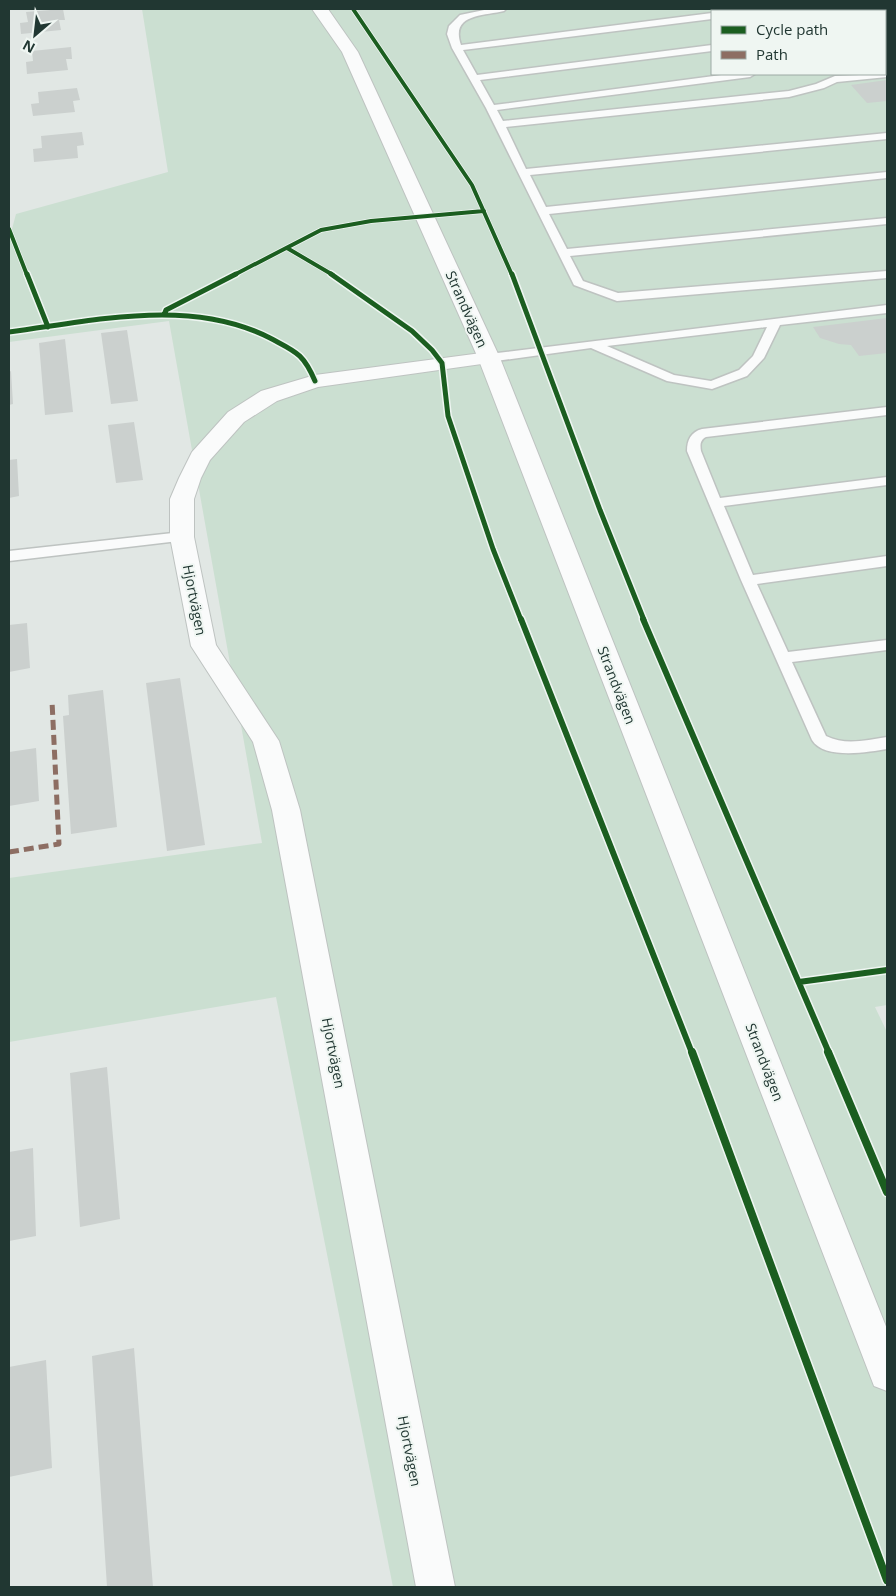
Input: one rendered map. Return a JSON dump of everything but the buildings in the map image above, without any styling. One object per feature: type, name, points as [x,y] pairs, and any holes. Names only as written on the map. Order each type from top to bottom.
[{"type":"street","name":"Strandvägen","points":[[320,9],[350,52],[489,358],[887,1373]]},
{"type":"street","name":"Hjortvägen","points":[[435,1587],[286,810],[266,741],[204,646],[182,537],[182,499],[200,457],[236,417],[269,396],[315,381],[489,358]]},
{"type":"lane","points":[[501,9],[463,17],[454,26],[452,34],[457,48],[475,78],[524,172],[541,211],[578,283],[597,292],[617,297],[887,275]]},
{"type":"lane","points":[[457,48],[711,16]]},
{"type":"lane","points":[[475,78],[711,48]]},
{"type":"lane","points":[[491,108],[742,75]]},
{"type":"lane","points":[[822,75],[835,79]]},
{"type":"lane","points":[[499,125],[789,94],[820,86],[835,79],[877,75]]},
{"type":"lane","points":[[524,172],[887,136]]},
{"type":"lane","points":[[541,211],[887,175]]},
{"type":"lane","points":[[563,253],[887,221]]},
{"type":"lane","points":[[489,358],[887,309]]},
{"type":"lane","points":[[591,344],[671,378],[712,385],[743,374],[758,358],[775,323]]},
{"type":"lane","points":[[887,410],[698,435],[694,444],[694,450],[715,503],[782,658],[820,740],[829,746],[840,748],[887,743]]},
{"type":"lane","points":[[715,503],[887,481]]},
{"type":"lane","points":[[9,556],[182,537]]},
{"type":"lane","points":[[748,580],[887,561]]},
{"type":"lane","points":[[782,658],[887,645]]},
{"type":"green space","points":[[142,9],[887,9],[887,1005],[875,1007],[887,1032],[887,1587],[393,1587],[276,997],[9,1042],[9,878],[262,843],[169,321],[9,342],[9,240],[16,214],[168,172]]},
{"type":"marked path","points":[[9,852],[59,844],[52,701]]},
{"type":"cycle path","points":[[353,9],[472,185],[493,230],[531,322],[618,557],[706,769],[798,980],[887,1192]]},
{"type":"cycle path","points":[[164,315],[166,310],[321,230],[371,221],[484,211]]},
{"type":"cycle path","points":[[9,229],[48,327]]},
{"type":"cycle path","points":[[287,248],[343,281],[412,331],[432,350],[442,363],[448,416],[493,549],[672,998],[887,1580]]},
{"type":"cycle path","points":[[9,332],[113,318],[185,316],[220,320],[253,329],[298,354],[307,362],[315,381]]},
{"type":"cycle path","points":[[799,982],[887,970]]}]
